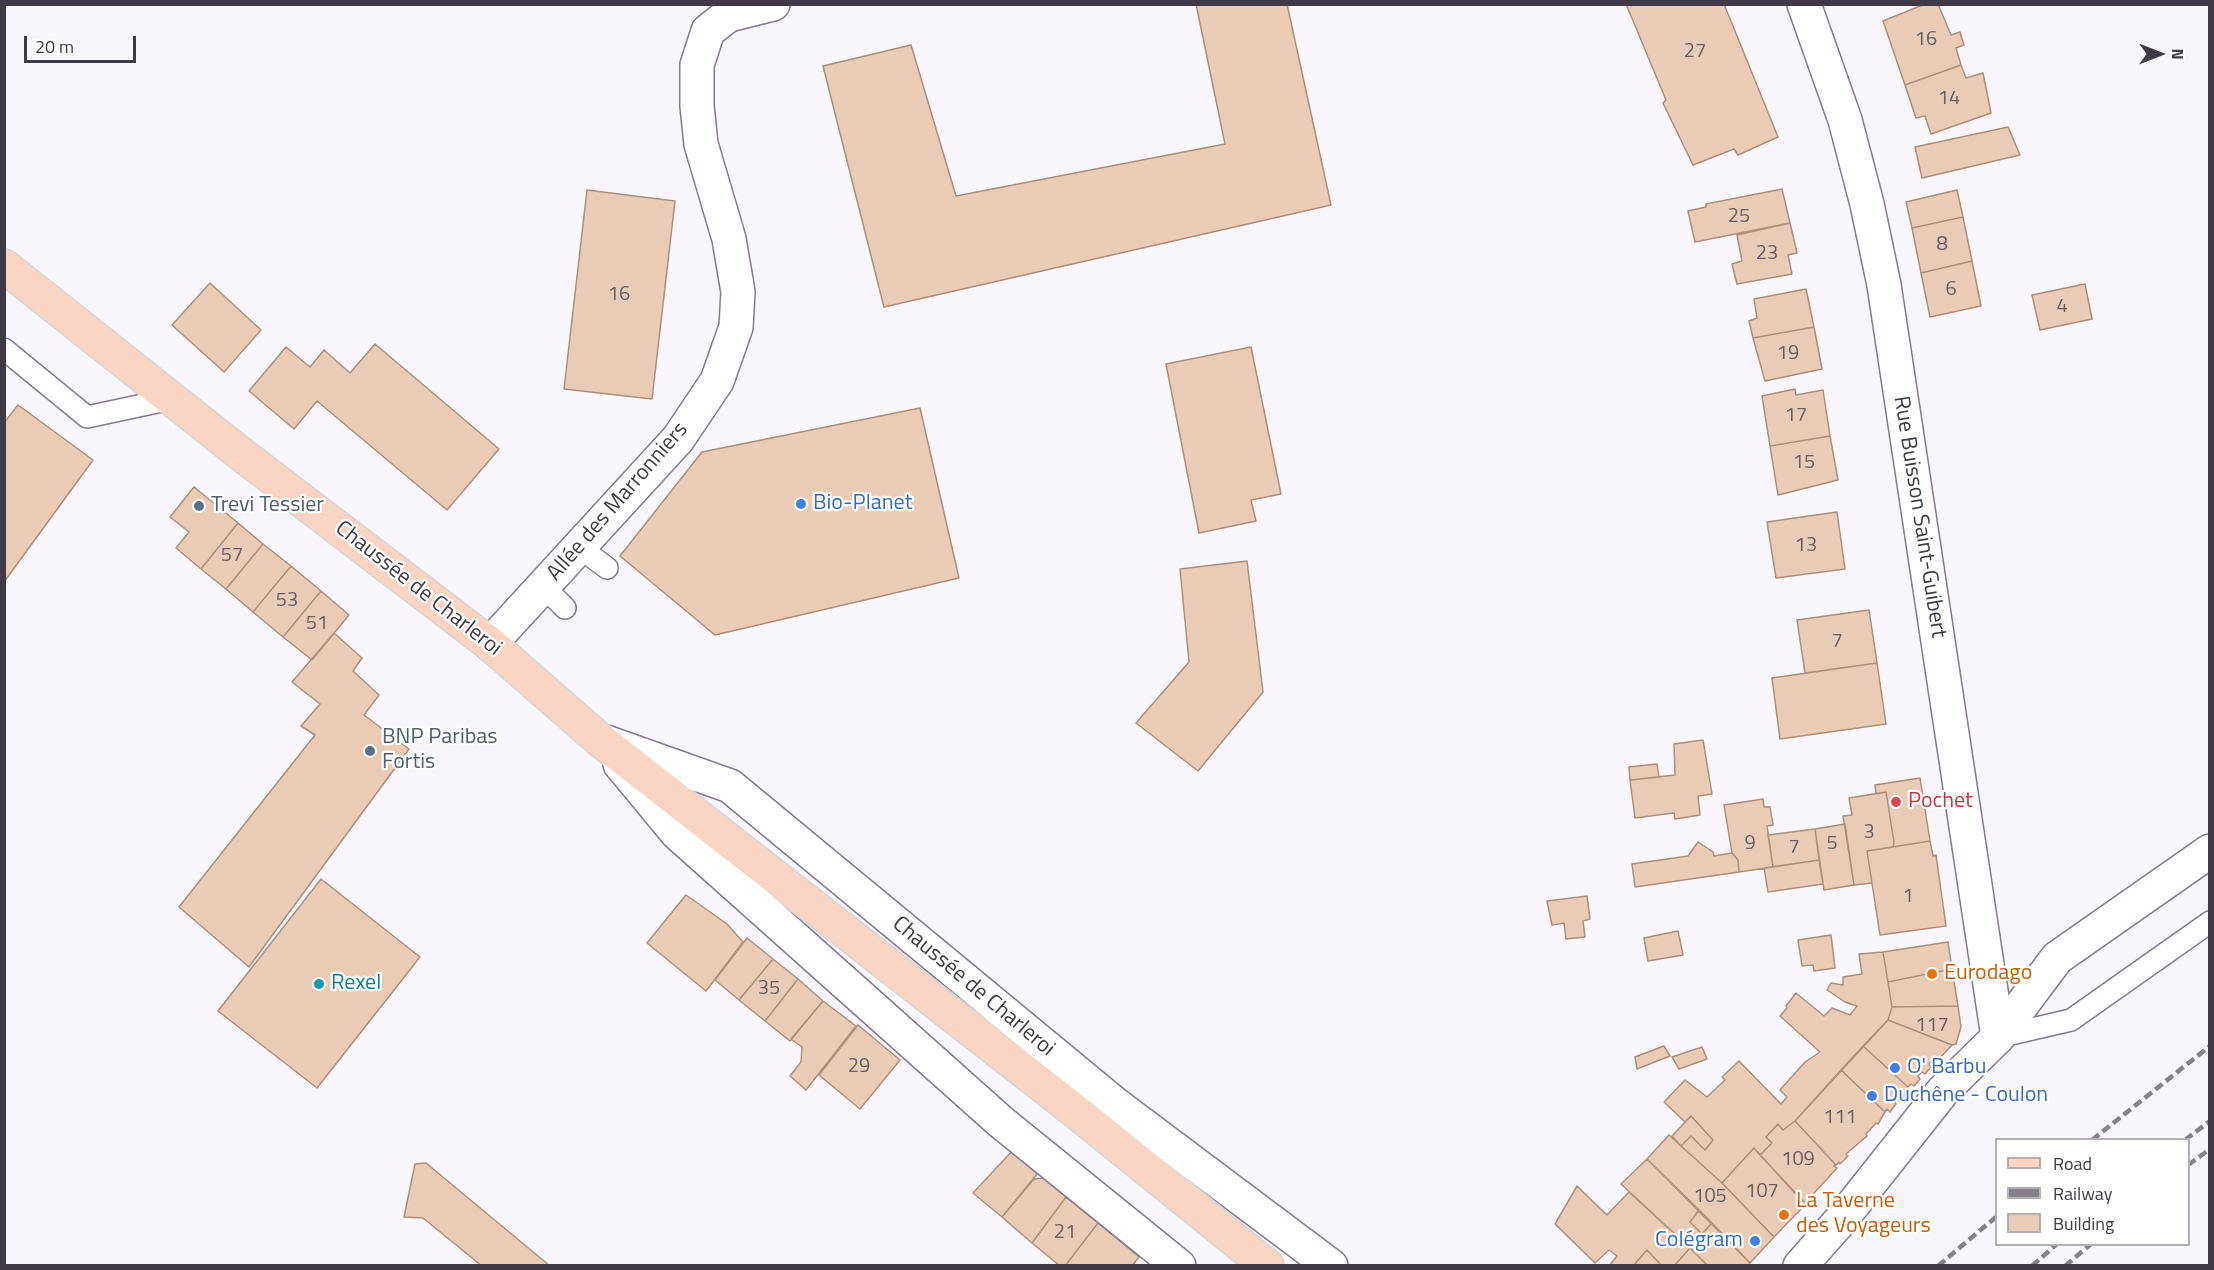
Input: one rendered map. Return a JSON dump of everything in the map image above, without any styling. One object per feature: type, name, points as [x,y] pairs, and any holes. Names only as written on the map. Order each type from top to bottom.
[{"type":"main road","name":"Chaussée de Charleroi","points":[[4,266],[171,399],[490,644],[600,740],[1070,1107],[1268,1266]]},
{"type":"street","name":"Allée des Marronniers","points":[[490,644],[554,598],[579,547],[678,439],[717,381],[736,327],[738,291],[729,239],[701,144],[697,106],[697,65],[708,31],[729,15],[773,4]]},
{"type":"street","name":"Rue Buisson Saint-Guibert","points":[[1804,4],[1845,120],[1884,285],[1998,1037]]},
{"type":"street","name":"Chaussée de Charleroi","points":[[600,740],[677,833],[1001,1122],[1179,1266]]},
{"type":"street","name":"Chaussée de Charleroi","points":[[600,740],[730,786],[1115,1104],[1332,1266]]},
{"type":"street","points":[[1800,1266],[1840,1221],[1943,1091],[1998,1037],[2057,958],[2210,850]]},
{"type":"lane","points":[[4,349],[87,417],[171,399]]},
{"type":"lane","points":[[579,547],[607,568]]},
{"type":"lane","points":[[1998,1037],[2071,1020],[2210,922]]},
{"type":"building","points":[[1196,4],[1287,4],[1331,205],[884,307],[823,66],[911,45],[956,196],[1225,144]]},
{"type":"building","points":[[1626,4],[1724,4],[1778,137],[1738,155],[1734,149],[1693,165],[1663,103],[1666,100]]},
{"type":"building","points":[[1925,4],[1938,4],[1951,35],[1960,32],[1964,45],[1956,48],[1961,65],[1905,85],[1883,21]]},
{"type":"building","points":[[1961,65],[1966,78],[1983,73],[1991,113],[1931,134],[1925,116],[1916,118],[1905,85]]},
{"type":"building","points":[[2008,127],[2020,155],[1922,178],[1915,147]]},
{"type":"building","points":[[1782,189],[1790,223],[1695,242],[1688,211],[1706,207],[1706,204]]},
{"type":"building","points":[[587,190],[675,201],[652,399],[564,389]]},
{"type":"building","points":[[1957,190],[1963,217],[1912,228],[1906,202]]},
{"type":"building","points":[[1963,217],[1972,261],[1921,273],[1912,228]]},
{"type":"building","points":[[1790,223],[1797,253],[1788,255],[1792,274],[1737,284],[1732,264],[1742,261],[1737,235]]},
{"type":"building","points":[[1972,261],[1981,306],[1930,317],[1921,273]]},
{"type":"building","points":[[210,283],[261,330],[224,372],[172,325]]},
{"type":"building","points":[[2085,284],[2092,319],[2040,330],[2032,295]]},
{"type":"building","points":[[1806,289],[1814,327],[1753,338],[1749,321],[1757,318],[1754,299]]},
{"type":"building","points":[[1814,327],[1822,369],[1765,381],[1753,338]]},
{"type":"building","points":[[375,344],[499,449],[447,510],[317,401],[294,429],[249,391],[286,347],[310,367],[324,350],[350,373]]},
{"type":"building","points":[[1251,347],[1281,494],[1251,500],[1256,521],[1199,533],[1166,364]]},
{"type":"building","points":[[1795,389],[1796,395],[1823,390],[1830,436],[1770,446],[1762,396]]},
{"type":"building","points":[[18,405],[93,460],[4,582],[4,423]]},
{"type":"building","name":"Bio-Planet","points":[[920,408],[959,578],[715,635],[620,556],[702,452]]},
{"type":"building","points":[[1830,436],[1838,480],[1778,495],[1770,446]]},
{"type":"building","points":[[194,487],[238,523],[201,569],[176,548],[189,532],[170,517]]},
{"type":"building","points":[[1837,512],[1845,569],[1776,578],[1767,522]]},
{"type":"building","points":[[238,523],[263,544],[226,589],[201,569]]},
{"type":"building","points":[[263,544],[291,566],[253,612],[226,589]]},
{"type":"building","points":[[1247,561],[1263,692],[1198,771],[1136,723],[1189,662],[1180,569]]},
{"type":"building","points":[[291,566],[321,591],[283,637],[253,612]]},
{"type":"building","points":[[321,591],[349,615],[312,660],[283,637]]},
{"type":"building","points":[[1869,610],[1877,663],[1805,673],[1797,620]]},
{"type":"building","points":[[334,633],[362,658],[353,671],[379,695],[364,715],[409,749],[249,967],[179,907],[315,735],[301,726],[320,704],[292,682]]},
{"type":"building","points":[[1877,663],[1886,724],[1780,739],[1772,678]]},
{"type":"building","points":[[1703,740],[1712,794],[1698,796],[1700,815],[1675,819],[1674,813],[1635,818],[1630,780],[1675,775],[1674,744]]},
{"type":"building","points":[[1657,764],[1659,777],[1630,780],[1629,767]]},
{"type":"building","points":[[1920,778],[1930,841],[1893,847],[1886,792],[1876,794],[1875,785]]},
{"type":"building","points":[[1886,792],[1893,847],[1867,851],[1872,883],[1854,885],[1843,816],[1852,815],[1849,798]]},
{"type":"building","points":[[1763,799],[1764,807],[1770,807],[1773,825],[1767,826],[1773,867],[1739,872],[1738,860],[1732,853],[1724,805]]},
{"type":"building","points":[[1845,824],[1854,885],[1824,890],[1815,829]]},
{"type":"building","points":[[1815,829],[1819,860],[1773,867],[1768,835]]},
{"type":"building","points":[[1930,841],[1933,856],[1936,855],[1946,926],[1880,935],[1867,851]]},
{"type":"building","points":[[1698,842],[1713,852],[1714,856],[1732,853],[1738,860],[1739,872],[1635,887],[1632,864],[1688,856]]},
{"type":"building","points":[[1819,860],[1823,884],[1768,892],[1764,868]]},
{"type":"building","name":"Rexel","points":[[321,879],[420,957],[317,1088],[218,1011]]},
{"type":"building","points":[[686,895],[727,924],[743,942],[706,991],[647,943]]},
{"type":"building","points":[[1587,896],[1590,919],[1583,921],[1585,937],[1566,939],[1564,923],[1552,925],[1547,901]]},
{"type":"building","points":[[1678,931],[1683,955],[1648,961],[1644,938]]},
{"type":"building","points":[[1831,935],[1835,968],[1814,971],[1813,965],[1802,966],[1798,940]]},
{"type":"building","points":[[747,938],[773,959],[739,1000],[715,980]]},
{"type":"building","points":[[1948,942],[1952,969],[1888,982],[1883,952]]},
{"type":"building","points":[[1883,952],[1892,1007],[1888,1020],[1795,1121],[1783,1130],[1778,1124],[1766,1137],[1772,1143],[1760,1155],[1754,1148],[1722,1183],[1681,1146],[1691,1136],[1705,1150],[1713,1140],[1691,1116],[1685,1122],[1664,1102],[1685,1080],[1707,1097],[1725,1080],[1722,1077],[1739,1061],[1781,1104],[1787,1097],[1780,1090],[1805,1062],[1820,1052],[1780,1016],[1787,1008],[1786,1006],[1796,993],[1824,1016],[1832,1008],[1850,1015],[1857,1006],[1845,1002],[1827,990],[1831,983],[1843,985],[1843,977],[1862,974],[1859,954]]},
{"type":"building","points":[[773,959],[798,979],[765,1021],[739,1000]]},
{"type":"building","points":[[1952,969],[1958,1006],[1892,1007],[1888,982]]},
{"type":"building","points":[[798,979],[823,1001],[790,1041],[765,1021]]},
{"type":"building","points":[[823,1001],[856,1026],[806,1090],[790,1076],[801,1062],[802,1047],[791,1039]]},
{"type":"building","points":[[1958,1006],[1961,1027],[1956,1044],[1952,1045],[1888,1020],[1892,1007]]},
{"type":"building","points":[[1888,1020],[1952,1045],[1940,1058],[1937,1056],[1929,1064],[1931,1067],[1925,1074],[1922,1072],[1918,1076],[1920,1079],[1914,1086],[1911,1084],[1908,1087],[1863,1046]]},
{"type":"building","points":[[858,1025],[900,1060],[860,1109],[819,1075]]},
{"type":"building","points":[[1664,1046],[1670,1056],[1637,1069],[1635,1057]]},
{"type":"building","points":[[1863,1046],[1908,1087],[1905,1090],[1908,1092],[1901,1100],[1898,1097],[1894,1101],[1896,1104],[1890,1112],[1887,1109],[1885,1112],[1841,1070]]},
{"type":"building","points":[[1702,1047],[1707,1059],[1679,1069],[1672,1057]]},
{"type":"building","points":[[1841,1070],[1885,1112],[1878,1124],[1876,1123],[1866,1134],[1867,1136],[1846,1154],[1848,1156],[1840,1164],[1839,1162],[1836,1165],[1795,1121]]},
{"type":"building","points":[[1691,1116],[1713,1140],[1705,1150],[1691,1136],[1681,1146],[1672,1136]]},
{"type":"building","points":[[1795,1121],[1837,1168],[1805,1203],[1760,1155],[1772,1143],[1766,1137],[1778,1124],[1783,1130]]},
{"type":"building","points":[[1669,1135],[1722,1183],[1774,1237],[1750,1263],[1647,1159]]},
{"type":"building","points":[[1015,1148],[1038,1167],[1037,1174],[1002,1217],[973,1193]]},
{"type":"building","points":[[1754,1148],[1802,1201],[1798,1204],[1802,1208],[1774,1237],[1722,1183]]},
{"type":"building","points":[[1647,1159],[1699,1210],[1690,1222],[1702,1234],[1690,1248],[1621,1184]]},
{"type":"building","points":[[426,1163],[550,1266],[482,1266],[423,1218],[404,1217],[415,1164]]},
{"type":"building","points":[[1043,1178],[1066,1197],[1032,1243],[1002,1217],[1034,1179]]},
{"type":"building","points":[[1577,1186],[1607,1215],[1629,1192],[1690,1248],[1674,1266],[1662,1266],[1647,1250],[1633,1266],[1609,1266],[1617,1256],[1609,1250],[1595,1263],[1555,1224]]},
{"type":"building","points":[[1066,1197],[1098,1223],[1065,1266],[1060,1266],[1032,1243]]},
{"type":"building","points":[[1699,1210],[1712,1223],[1702,1234],[1690,1222]]},
{"type":"building","points":[[1098,1223],[1139,1257],[1132,1266],[1065,1266]]},
{"type":"building","points":[[1712,1223],[1750,1263],[1747,1266],[1708,1266],[1690,1248]]},
{"type":"building","points":[[1690,1248],[1708,1266],[1674,1266]]},
{"type":"building","points":[[1647,1250],[1662,1266],[1633,1266]]},
{"type":"railway","points":[[2095,1138],[2210,1046]]},
{"type":"railway","points":[[2188,1138],[2210,1121]]},
{"type":"railway","points":[[2190,1164],[2210,1149]]},
{"type":"railway","points":[[1938,1266],[1995,1218]]},
{"type":"railway","points":[[2032,1266],[2055,1246]]},
{"type":"railway","points":[[2065,1266],[2089,1246]]},
{"type":"place","name":"Bio-Planet","points":[[801,504]]},
{"type":"place","name":"Trevi Tessier","points":[[199,506]]},
{"type":"place","name":"BNP Paribas Fortis","points":[[370,751]]},
{"type":"place","name":"Pochet","points":[[1896,802]]},
{"type":"place","name":"Eurodago","points":[[1932,974]]},
{"type":"place","name":"Rexel","points":[[319,984]]},
{"type":"place","name":"O' Barbu","points":[[1895,1068]]},
{"type":"place","name":"Duchêne - Coulon","points":[[1872,1096]]},
{"type":"place","name":"La Taverne des Voyageurs","points":[[1784,1215]]},
{"type":"place","name":"Colégram","points":[[1755,1241]]}]
